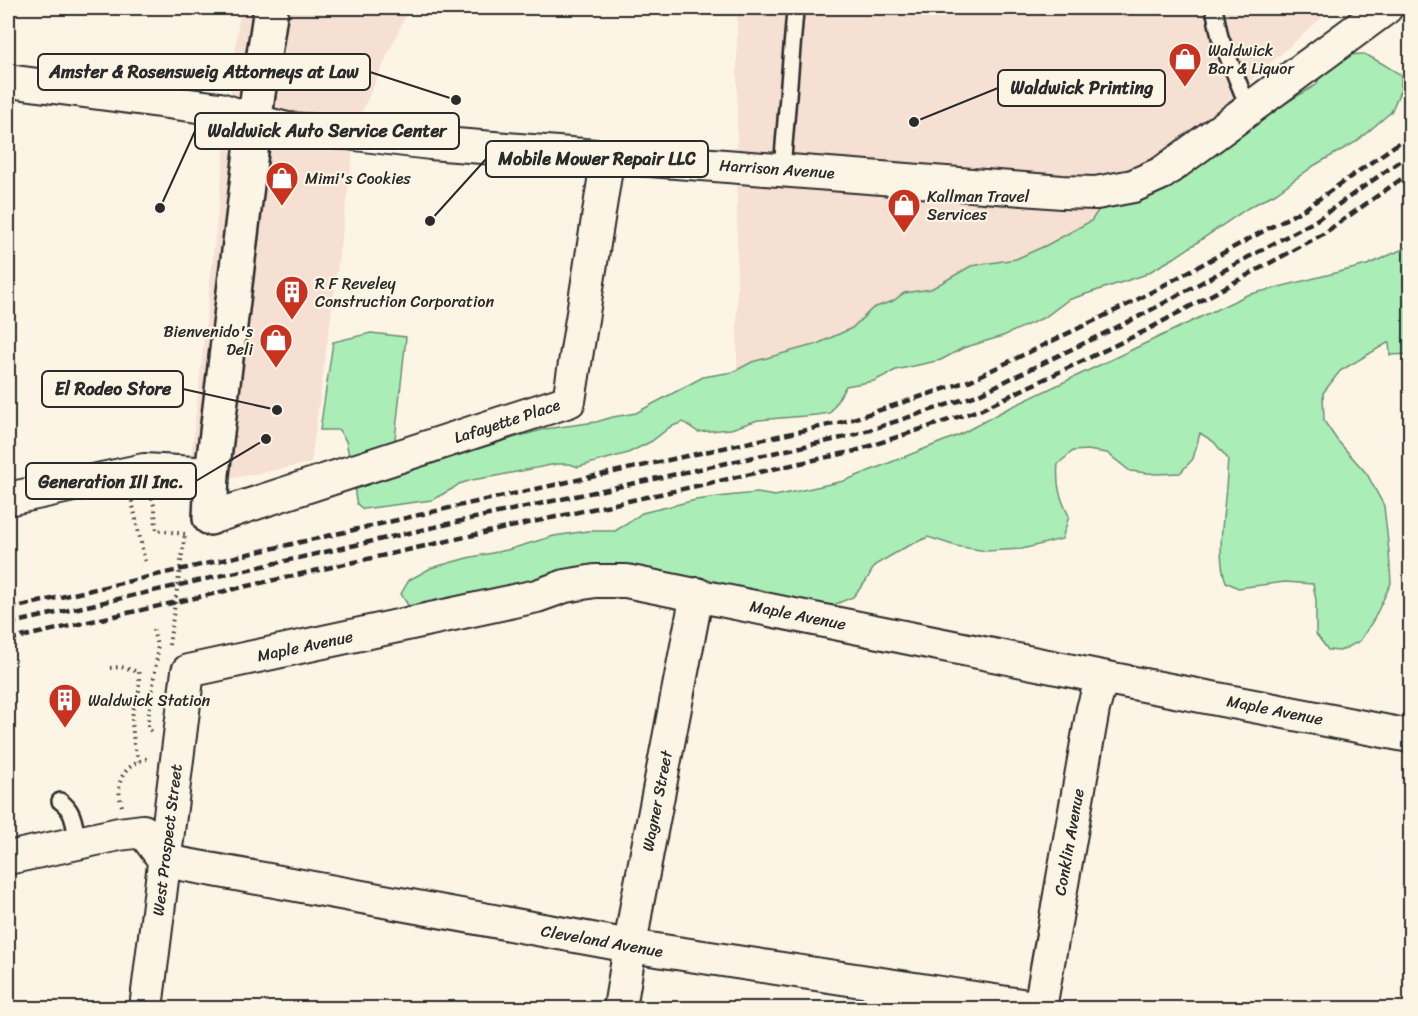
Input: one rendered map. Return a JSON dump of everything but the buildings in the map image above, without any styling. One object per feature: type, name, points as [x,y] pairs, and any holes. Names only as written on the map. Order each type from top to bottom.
[{"type":"street","points":[[198,526],[212,474],[271,8]]},
{"type":"street","name":"Harrison Avenue","points":[[8,81],[220,109],[287,129],[347,133],[430,143],[1096,193],[1132,186],[1162,173],[1386,8]]},
{"type":"street","name":"Lafayette Place","points":[[198,526],[570,401],[608,156]]},
{"type":"street","points":[[8,499],[144,470],[212,474]]},
{"type":"street","name":"Maple Avenue","points":[[188,671],[537,596],[565,586],[595,581],[626,581],[1102,677],[1410,736]]},
{"type":"street","name":"Wagner Street","points":[[620,1008],[697,594]]},
{"type":"street","name":"West Prospect Street","points":[[146,1008],[188,671]]},
{"type":"street","name":"Conklin Avenue","points":[[1040,1008],[1093,709],[1102,677]]},
{"type":"street","points":[[8,858],[143,831],[165,861]]},
{"type":"street","name":"Cleveland Avenue","points":[[165,861],[630,946],[1040,1008]]},
{"type":"lane","points":[[1214,8],[1220,37],[1249,109]]},
{"type":"lane","points":[[782,169],[795,10]]},
{"type":"lane","points":[[60,801],[68,806],[72,813],[78,843]]},
{"type":"path","points":[[132,499],[145,562]]},
{"type":"path","points":[[155,509],[156,530],[198,526],[169,645]]},
{"type":"path","points":[[153,629],[158,650],[148,728],[158,734]]},
{"type":"path","points":[[110,668],[120,667],[139,672],[139,692],[132,721],[134,746],[139,761]]},
{"type":"path","points":[[130,833],[120,799],[119,787],[122,776],[129,767],[154,756]]},
{"type":"shaded area","points":[[240,8],[409,8],[357,122],[311,463],[188,487]]},
{"type":"shaded area","points":[[737,8],[1333,8],[1091,221],[843,352],[737,383]]},
{"type":"green space","points":[[1364,54],[1401,75],[1401,89],[1391,112],[1356,142],[1315,165],[1276,193],[1248,208],[1174,258],[1144,275],[1068,300],[1045,317],[1003,336],[963,348],[941,360],[896,370],[874,381],[846,386],[830,413],[758,420],[731,429],[698,432],[683,422],[670,427],[652,441],[628,453],[578,467],[570,464],[556,464],[472,480],[459,484],[432,500],[363,509],[357,504],[346,441],[339,430],[320,430],[333,342],[371,333],[406,337],[395,439],[403,443],[454,455],[545,429],[596,422],[636,413],[703,377],[733,372],[752,362],[817,344],[852,328],[873,308],[893,301],[904,293],[931,289],[971,266],[1016,259],[1047,245],[1091,221],[1106,199],[1252,127],[1267,114],[1316,85],[1322,73],[1343,55]]},
{"type":"green space","points":[[1410,246],[1410,354],[1390,355],[1389,342],[1340,371],[1323,393],[1324,421],[1337,440],[1367,474],[1384,506],[1389,552],[1391,583],[1374,619],[1360,641],[1340,651],[1328,650],[1316,634],[1316,600],[1313,584],[1285,582],[1238,588],[1226,582],[1221,548],[1228,459],[1214,442],[1200,433],[1193,459],[1180,473],[1156,474],[1130,471],[1107,453],[1087,450],[1073,451],[1058,464],[1059,491],[1069,516],[1062,539],[1022,549],[986,551],[956,546],[928,537],[875,565],[853,597],[836,604],[809,608],[666,581],[411,610],[401,594],[409,580],[431,568],[554,536],[587,531],[615,531],[642,513],[696,500],[757,493],[775,496],[844,481],[959,435],[1003,411],[1247,295],[1367,265]]},
{"type":"railway","points":[[8,609],[467,504],[847,421],[971,380],[1131,303],[1306,208],[1410,135]]},
{"type":"railway","points":[[8,624],[470,519],[851,436],[977,395],[1138,317],[1315,221],[1410,154]]},
{"type":"railway","points":[[8,640],[855,451],[982,409],[1145,331],[1323,234],[1410,173]]},
{"type":"place","name":"Waldwick Bar & Liquor","points":[[1185,88]]},
{"type":"place","name":"Amster & Rosensweig Attorneys at Law","points":[[456,100]]},
{"type":"place","name":"Waldwick Printing","points":[[914,122]]},
{"type":"place","name":"Mimi's Cookies","points":[[282,207]]},
{"type":"place","name":"Waldwick Auto Service Center","points":[[160,208]]},
{"type":"place","name":"Mobile Mower Repair LLC","points":[[430,221]]},
{"type":"place","name":"Kallman Travel Services","points":[[904,234]]},
{"type":"place","name":"R F Reveley Construction Corporation","points":[[292,321]]},
{"type":"place","name":"Bienvenido's Deli","points":[[276,369]]},
{"type":"place","name":"El Rodeo Store","points":[[277,410]]},
{"type":"place","name":"Generation III Inc.","points":[[266,439]]},
{"type":"place","name":"Waldwick Station","points":[[65,729]]}]
